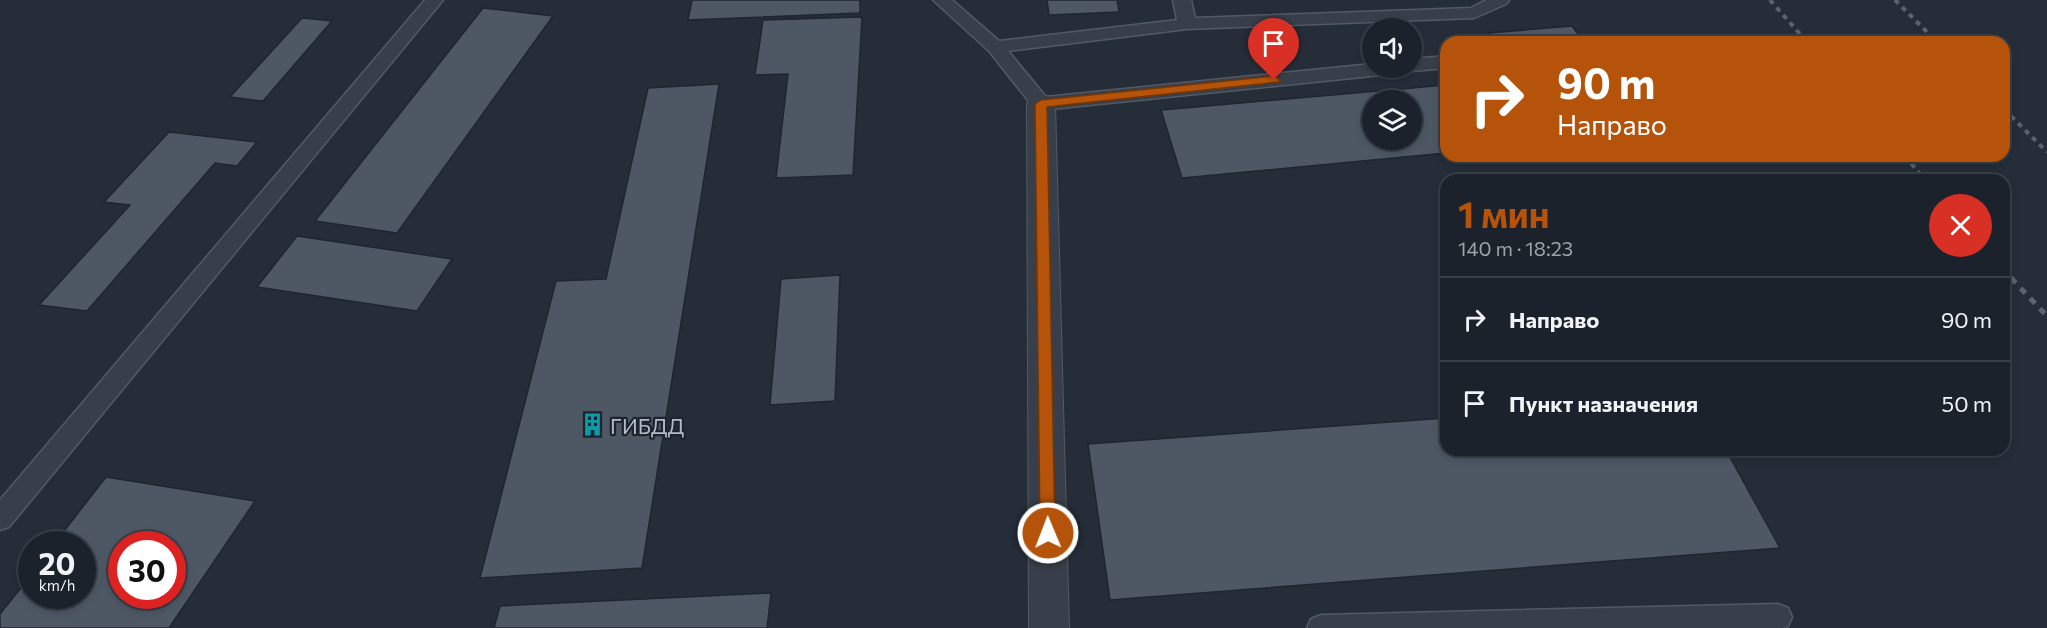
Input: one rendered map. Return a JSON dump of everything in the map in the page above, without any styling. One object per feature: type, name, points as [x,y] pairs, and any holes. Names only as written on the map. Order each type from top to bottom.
[{"type":"street","points":[[1041,104],[1049,628]]},
{"type":"lane","points":[[0,519],[434,0]]},
{"type":"lane","points":[[942,0],[995,47],[1041,104],[1362,71]]},
{"type":"lane","points":[[1182,0],[1187,24]]},
{"type":"lane","points":[[995,47],[1187,24],[1474,13],[1500,0]]},
{"type":"lane","points":[[1422,64],[1440,63]]},
{"type":"lane","points":[[1321,628],[1778,617]]},
{"type":"building","points":[[692,0],[860,0],[860,13],[688,20]]},
{"type":"building","points":[[1047,0],[1117,0],[1119,12],[1049,15]]},
{"type":"building","points":[[483,8],[553,16],[397,233],[315,221]]},
{"type":"building","points":[[862,17],[853,175],[776,178],[788,74],[755,75],[763,20]]},
{"type":"building","points":[[302,18],[332,21],[263,101],[230,97]]},
{"type":"building","points":[[1572,26],[1580,36],[1491,36],[1489,33]]},
{"type":"building","name":"ГИБДД","points":[[719,84],[642,568],[480,578],[556,281],[606,279],[648,88]]},
{"type":"building","points":[[1440,86],[1440,154],[1182,178],[1161,110],[1362,92],[1362,150],[1422,150],[1422,90],[1389,90]]},
{"type":"building","points":[[169,132],[257,142],[237,166],[215,163],[87,311],[39,305],[130,205],[104,202]]},
{"type":"building","points":[[297,236],[452,259],[417,311],[257,287]]},
{"type":"building","points":[[840,275],[835,401],[770,405],[781,279]]},
{"type":"building","points":[[1440,418],[1440,456],[1729,456],[1780,548],[1110,600],[1088,444]]},
{"type":"building","points":[[106,477],[255,501],[186,603],[186,531],[108,531],[108,609],[182,609],[169,628],[0,628],[0,614],[18,592],[18,609],[96,609],[96,531],[64,531]]},
{"type":"building","points":[[771,593],[767,628],[494,628],[500,606]]},
{"type":"railway","points":[[1770,0],[1802,36]]},
{"type":"railway","points":[[1895,0],[1931,36]]},
{"type":"railway","points":[[2010,115],[2047,152]]},
{"type":"railway","points":[[1910,162],[1920,174]]},
{"type":"railway","points":[[2010,276],[2013,279]]},
{"type":"railway","points":[[2011,278],[2047,316]]},
{"type":"place","name":"ГИБДД","points":[[592,425]]},
{"type":"route","points":[[1048,533],[1041,104],[1274,80]]}]
